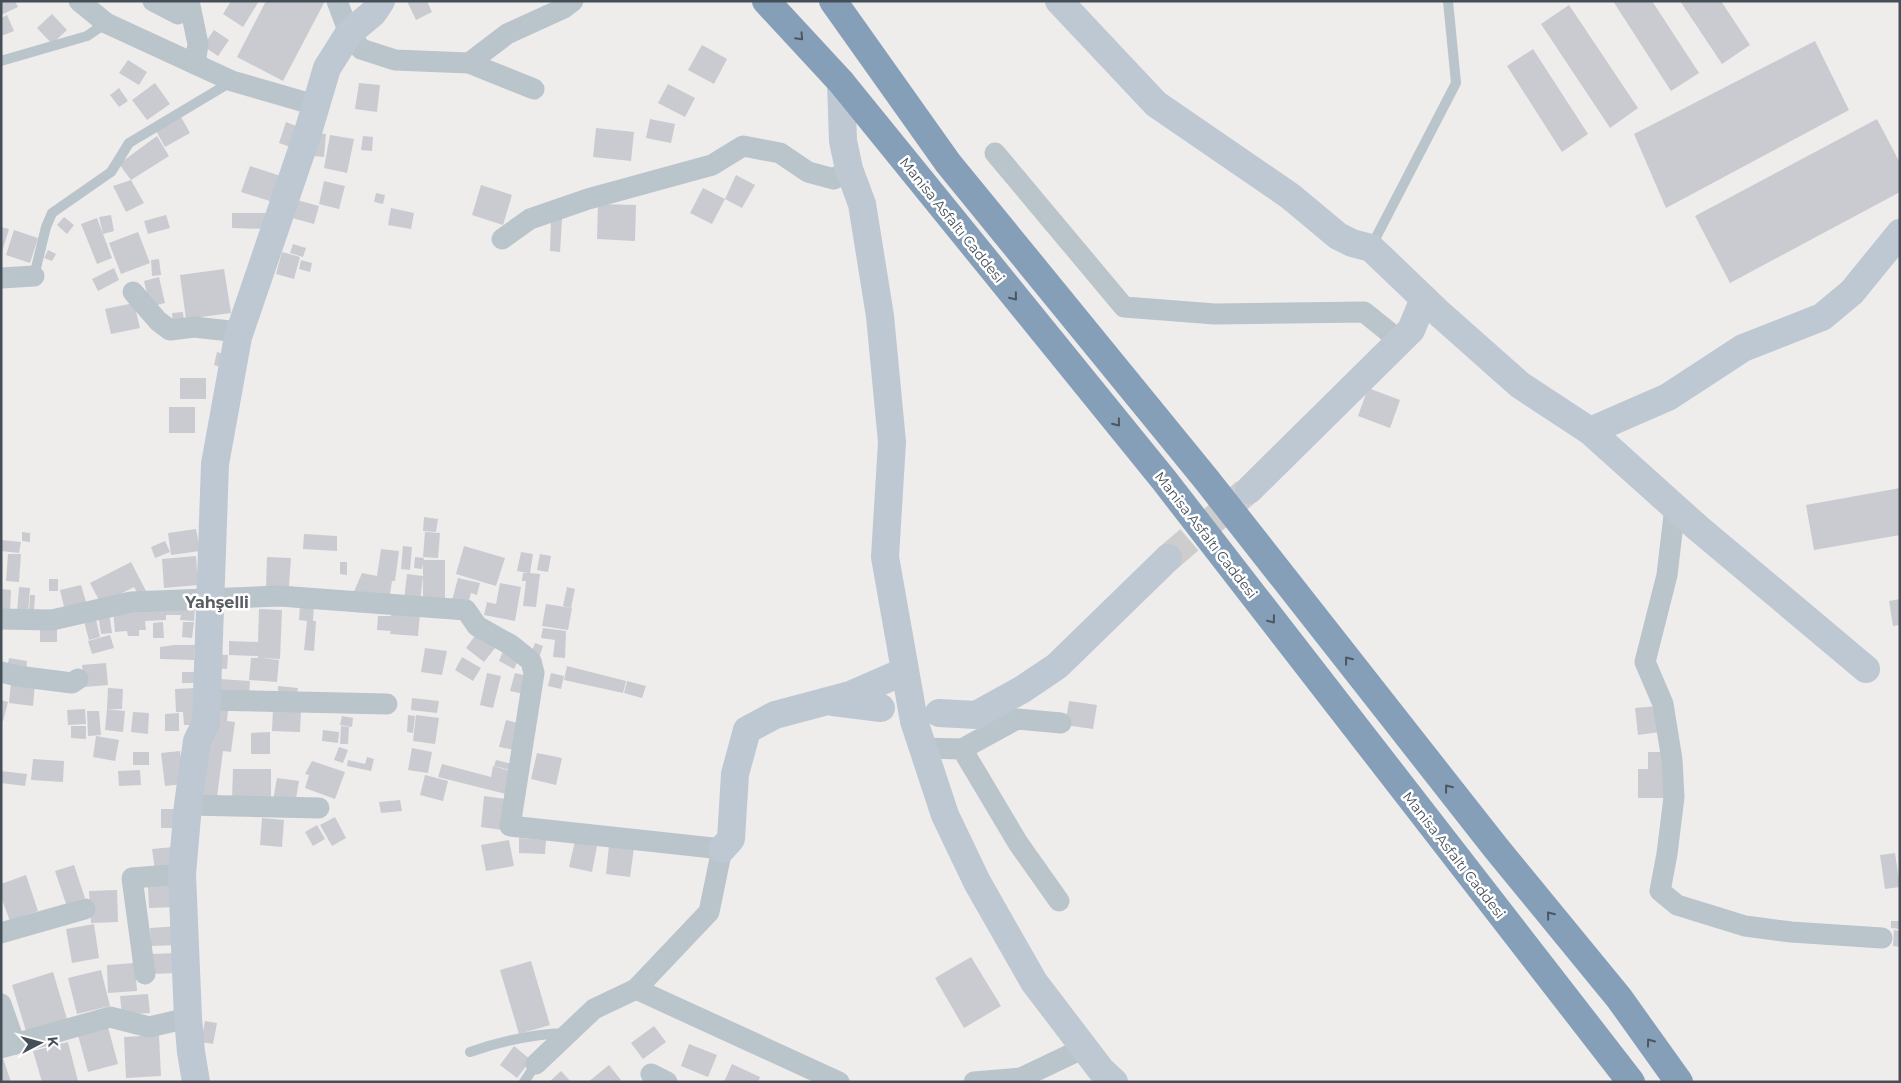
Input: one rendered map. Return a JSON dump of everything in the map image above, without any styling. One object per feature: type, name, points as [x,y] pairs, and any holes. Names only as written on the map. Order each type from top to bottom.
[{"type":"highway","name":"Manisa Asfaltı Caddesi","points":[[766,1],[842,82],[1164,480],[1631,1082]]},
{"type":"highway","points":[[833,1],[948,163],[1206,480],[1490,840],[1619,998],[1679,1082]]},
{"type":"street","points":[[79,1],[106,23],[312,117]]},
{"type":"street","points":[[154,1],[178,14],[187,1]]},
{"type":"street","points":[[187,1],[198,44],[195,64]]},
{"type":"street","points":[[337,1],[349,33],[361,50],[395,60],[469,63],[534,89]]},
{"type":"street","points":[[196,1082],[188,1018],[182,874],[188,805],[197,741],[206,723],[215,464],[239,332],[327,68],[349,33],[372,13],[381,1]]},
{"type":"street","points":[[469,63],[507,34],[564,8],[573,1]]},
{"type":"street","points":[[1058,1],[1156,104],[1290,196],[1338,236],[1352,243],[1371,248],[1424,299],[1520,385],[1590,431],[1675,507],[1866,669]]},
{"type":"street","points":[[842,82],[843,141],[849,169],[862,204],[880,316],[892,442],[885,557],[914,721],[945,815],[977,882],[1034,982],[1101,1070],[1114,1082]]},
{"type":"street","points":[[502,239],[530,219],[588,199],[712,165],[743,146],[780,153],[808,172],[834,179],[849,169]]},
{"type":"street","points":[[995,154],[1124,307],[1215,314],[1364,312],[1400,341]]},
{"type":"street","points":[[1590,431],[1668,397],[1743,348],[1822,317],[1852,292],[1900,233]]},
{"type":"street","points":[[1,278],[34,276]]},
{"type":"street","points":[[133,292],[158,320],[170,330],[194,327],[239,332]]},
{"type":"street","points":[[1250,490],[1411,330],[1424,299]]},
{"type":"street","points":[[1675,507],[1667,575],[1645,662],[1663,704],[1672,760],[1674,797],[1660,891],[1677,905],[1745,926],[1791,932],[1882,938]]},
{"type":"street","points":[[939,713],[976,715],[1023,689],[1057,666],[1168,558]]},
{"type":"street","points":[[1,619],[52,620],[131,602],[280,596],[466,610],[477,626],[511,645],[530,660],[534,673],[510,826],[722,849]]},
{"type":"street","points":[[536,1064],[594,1009],[636,989],[709,912],[722,849],[730,839],[735,774],[747,730],[775,715],[850,694],[905,671]]},
{"type":"street","points":[[1,672],[16,676],[72,683],[78,678]]},
{"type":"street","points":[[207,700],[387,704]]},
{"type":"street","points":[[827,701],[881,708]]},
{"type":"street","points":[[923,748],[962,749],[1017,719],[1061,723]]},
{"type":"street","points":[[962,749],[1018,843],[1059,901]]},
{"type":"street","points":[[188,805],[319,808]]},
{"type":"street","points":[[145,974],[132,878],[182,874]]},
{"type":"street","points":[[1,934],[85,909]]},
{"type":"street","points":[[636,989],[838,1082]]},
{"type":"street","points":[[1,1004],[8,1046],[110,1017],[149,1027],[188,1018]]},
{"type":"street","points":[[974,1082],[1023,1080],[1084,1048]]},
{"type":"lane","points":[[1371,248],[1456,83],[1448,1]]},
{"type":"lane","points":[[1,61],[87,36],[106,23]]},
{"type":"lane","points":[[34,276],[46,227],[52,213],[111,172],[129,143],[232,81]]},
{"type":"lane","points":[[470,1052],[501,1042],[547,1033],[569,1033]]},
{"type":"lane","points":[[524,1082],[536,1064]]},
{"type":"building","points":[[1,1],[15,1],[18,7],[1,15]]},
{"type":"building","points":[[231,1],[259,1],[243,27],[223,14]]},
{"type":"building","points":[[266,1],[325,1],[283,81],[237,57]]},
{"type":"building","points":[[407,1],[427,1],[432,12],[416,20]]},
{"type":"building","points":[[1613,1],[1652,1],[1699,73],[1671,91]]},
{"type":"building","points":[[1680,1],[1721,1],[1750,45],[1722,64]]},
{"type":"building","points":[[1569,5],[1638,108],[1610,128],[1541,24]]},
{"type":"building","points":[[52,14],[67,30],[52,44],[37,28]]},
{"type":"building","points":[[7,15],[14,31],[1,36],[1,18]]},
{"type":"building","points":[[214,30],[229,40],[218,56],[203,46]]},
{"type":"building","points":[[1815,41],[1849,110],[1666,208],[1634,134]]},
{"type":"building","points":[[702,45],[727,59],[714,84],[688,70]]},
{"type":"building","points":[[1533,49],[1588,134],[1562,152],[1507,66]]},
{"type":"building","points":[[128,60],[147,72],[139,85],[119,73]]},
{"type":"building","points":[[155,83],[170,104],[147,120],[132,100]]},
{"type":"building","points":[[359,83],[380,85],[377,112],[355,109]]},
{"type":"building","points":[[668,84],[695,98],[685,117],[658,103]]},
{"type":"building","points":[[119,88],[128,101],[119,107],[110,95]]},
{"type":"building","points":[[181,117],[190,133],[165,147],[156,131]]},
{"type":"building","points":[[650,119],[675,124],[671,143],[646,138]]},
{"type":"building","points":[[1877,119],[1900,163],[1900,192],[1730,283],[1695,216]]},
{"type":"building","points":[[286,122],[301,128],[293,148],[279,143]]},
{"type":"building","points":[[596,128],[634,132],[631,161],[593,157]]},
{"type":"building","points":[[316,133],[326,134],[324,157],[313,156]]},
{"type":"building","points":[[330,135],[354,139],[347,173],[324,168]]},
{"type":"building","points":[[157,136],[169,156],[131,180],[119,164]]},
{"type":"building","points":[[363,136],[373,137],[372,151],[361,150]]},
{"type":"building","points":[[250,166],[281,176],[273,202],[241,192]]},
{"type":"building","points":[[736,175],[755,185],[742,208],[725,199]]},
{"type":"building","points":[[131,180],[144,203],[126,212],[113,186]]},
{"type":"building","points":[[324,181],[345,186],[339,209],[319,204]]},
{"type":"building","points":[[481,185],[512,195],[503,225],[472,215]]},
{"type":"building","points":[[703,188],[725,199],[712,224],[690,213]]},
{"type":"building","points":[[376,193],[385,195],[383,204],[374,202]]},
{"type":"building","points":[[297,200],[319,206],[314,224],[292,218]]},
{"type":"building","points":[[598,204],[636,205],[635,241],[597,239]]},
{"type":"building","points":[[391,208],[414,213],[411,229],[388,225]]},
{"type":"building","points":[[232,213],[268,213],[268,229],[232,228]]},
{"type":"building","points":[[111,215],[114,231],[103,234],[99,217]]},
{"type":"building","points":[[166,215],[170,228],[148,234],[144,221]]},
{"type":"building","points":[[64,217],[74,225],[67,234],[57,225]]},
{"type":"building","points":[[97,218],[112,258],[97,264],[81,224]]},
{"type":"building","points":[[551,219],[562,219],[560,252],[550,251]]},
{"type":"building","points":[[1,227],[9,229],[2,252],[1,252]]},
{"type":"building","points":[[14,230],[38,238],[30,263],[6,255]]},
{"type":"building","points":[[138,232],[150,263],[121,274],[109,243]]},
{"type":"building","points":[[293,244],[306,248],[303,257],[290,253]]},
{"type":"building","points":[[48,250],[56,254],[52,261],[44,258]]},
{"type":"building","points":[[282,252],[300,257],[294,279],[276,274]]},
{"type":"building","points":[[159,259],[161,275],[152,276],[151,260]]},
{"type":"building","points":[[301,260],[312,263],[310,272],[299,269]]},
{"type":"building","points":[[114,268],[119,280],[98,291],[92,279]]},
{"type":"building","points":[[224,269],[231,313],[186,319],[180,275]]},
{"type":"building","points":[[159,277],[165,303],[150,307],[144,281]]},
{"type":"building","points":[[134,303],[140,328],[111,334],[105,309]]},
{"type":"building","points":[[183,312],[184,323],[173,324],[172,313]]},
{"type":"building","points":[[217,352],[227,355],[223,368],[214,365]]},
{"type":"building","points":[[180,378],[206,378],[206,399],[180,399]]},
{"type":"building","points":[[1368,388],[1400,400],[1390,428],[1358,416]]},
{"type":"building","points":[[169,407],[195,407],[195,433],[169,433]]},
{"type":"building","points":[[1900,488],[1900,535],[1814,550],[1806,505]]},
{"type":"building","points":[[424,517],[438,519],[436,532],[423,531]]},
{"type":"building","points":[[196,529],[200,551],[171,555],[168,533]]},
{"type":"building","points":[[22,532],[30,533],[30,542],[22,541]]},
{"type":"building","points":[[425,532],[440,533],[438,558],[423,557]]},
{"type":"building","points":[[304,534],[337,536],[337,551],[303,549]]},
{"type":"building","points":[[1,540],[21,542],[19,553],[1,551]]},
{"type":"building","points":[[165,541],[170,552],[155,558],[151,547]]},
{"type":"building","points":[[403,546],[412,547],[410,570],[401,569]]},
{"type":"building","points":[[464,546],[505,558],[496,586],[456,574]]},
{"type":"building","points":[[381,549],[399,551],[395,581],[392,581],[389,601],[352,596],[362,573],[377,576]]},
{"type":"building","points":[[521,552],[533,554],[530,573],[540,574],[536,607],[523,606],[526,581],[522,581],[523,573],[528,573],[517,571]]},
{"type":"building","points":[[8,554],[21,554],[19,582],[6,581]]},
{"type":"building","points":[[540,554],[551,556],[548,572],[537,570]]},
{"type":"building","points":[[196,556],[198,585],[164,588],[162,559]]},
{"type":"building","points":[[267,557],[291,558],[289,586],[266,586]]},
{"type":"building","points":[[415,557],[424,558],[422,569],[414,568]]},
{"type":"building","points":[[423,560],[445,560],[445,598],[423,598]]},
{"type":"building","points":[[131,562],[146,591],[138,595],[134,587],[101,604],[90,583]]},
{"type":"building","points":[[340,562],[347,562],[347,575],[340,574]]},
{"type":"building","points":[[407,574],[423,576],[420,602],[404,600]]},
{"type":"building","points":[[458,578],[480,583],[477,595],[471,593],[467,608],[451,604]]},
{"type":"building","points":[[49,579],[58,579],[58,591],[49,591]]},
{"type":"building","points":[[500,583],[521,587],[515,621],[484,615],[487,602],[496,604]]},
{"type":"building","points":[[81,585],[87,605],[65,611],[60,590]]},
{"type":"building","points":[[19,587],[30,588],[28,614],[17,613]]},
{"type":"building","points":[[567,587],[575,589],[571,608],[563,606]]},
{"type":"building","points":[[1,589],[11,590],[10,612],[1,611]]},
{"type":"building","points":[[30,595],[35,595],[34,611],[29,610]]},
{"type":"building","points":[[1900,599],[1900,625],[1893,626],[1889,601]]},
{"type":"building","points":[[300,604],[314,605],[313,621],[316,621],[314,651],[304,650],[307,621],[299,620]]},
{"type":"building","points":[[546,604],[572,608],[568,630],[542,626]]},
{"type":"building","points":[[195,607],[194,621],[180,620],[181,615],[166,615],[166,620],[145,621],[146,630],[139,630],[139,636],[128,636],[127,631],[115,632],[113,610]]},
{"type":"building","points":[[259,609],[282,610],[280,659],[261,658],[279,660],[277,682],[249,680],[251,658],[258,658],[258,656],[229,655],[229,641],[258,642]]},
{"type":"building","points":[[109,612],[112,633],[101,634],[98,613]]},
{"type":"building","points":[[392,612],[420,613],[418,636],[390,634],[391,631],[377,630],[378,616],[391,616]]},
{"type":"building","points":[[95,615],[100,637],[89,640],[83,618]]},
{"type":"building","points":[[163,622],[164,638],[153,638],[153,623]]},
{"type":"building","points":[[183,622],[194,622],[192,638],[182,637]]},
{"type":"building","points":[[40,624],[57,624],[57,642],[40,642]]},
{"type":"building","points":[[543,628],[566,631],[565,658],[553,657],[555,640],[541,638]]},
{"type":"building","points":[[477,633],[495,648],[484,662],[466,648]]},
{"type":"building","points":[[110,635],[114,648],[92,654],[88,641]]},
{"type":"building","points":[[535,643],[543,646],[540,655],[532,651]]},
{"type":"building","points":[[195,645],[194,660],[160,659],[160,647]]},
{"type":"building","points":[[425,648],[447,651],[442,675],[421,672]]},
{"type":"building","points":[[503,651],[519,659],[514,669],[499,661]]},
{"type":"building","points":[[212,654],[228,655],[227,669],[212,668]]},
{"type":"building","points":[[462,657],[481,668],[473,681],[455,670]]},
{"type":"building","points":[[9,658],[27,661],[26,672],[7,668]]},
{"type":"building","points":[[106,663],[108,685],[84,687],[82,665]]},
{"type":"building","points":[[567,666],[626,681],[623,693],[564,680]]},
{"type":"building","points":[[182,672],[195,672],[195,683],[182,683]]},
{"type":"building","points":[[487,673],[501,676],[493,708],[480,705]]},
{"type":"building","points":[[515,673],[528,676],[524,694],[510,691]]},
{"type":"building","points":[[551,673],[564,676],[561,689],[548,686]]},
{"type":"building","points":[[220,679],[250,681],[249,698],[218,695]]},
{"type":"building","points":[[627,681],[646,686],[642,698],[624,693]]},
{"type":"building","points":[[11,682],[35,684],[33,706],[9,703]]},
{"type":"building","points":[[278,686],[298,688],[296,700],[278,698]]},
{"type":"building","points":[[108,688],[123,689],[122,709],[107,709]]},
{"type":"building","points":[[196,688],[196,725],[184,725],[183,712],[176,712],[175,689]]},
{"type":"building","points":[[412,698],[439,701],[437,713],[411,710]]},
{"type":"building","points":[[1,700],[8,702],[3,721],[1,721]]},
{"type":"building","points":[[1069,701],[1097,705],[1093,729],[1065,725]]},
{"type":"building","points":[[1657,706],[1660,732],[1638,735],[1635,708]]},
{"type":"building","points":[[215,708],[228,710],[227,721],[235,722],[231,752],[223,751],[217,797],[203,795]]},
{"type":"building","points":[[85,709],[86,724],[68,725],[67,710]]},
{"type":"building","points":[[107,709],[125,711],[123,732],[105,730]]},
{"type":"building","points":[[273,709],[301,711],[300,732],[272,731]]},
{"type":"building","points":[[87,711],[99,711],[101,735],[88,736]]},
{"type":"building","points":[[133,712],[149,713],[148,734],[131,732]]},
{"type":"building","points":[[179,713],[179,731],[165,731],[165,714]]},
{"type":"building","points":[[408,715],[415,716],[413,733],[407,732]]},
{"type":"building","points":[[416,715],[439,718],[435,744],[413,741]]},
{"type":"building","points":[[342,716],[353,718],[352,727],[340,725]]},
{"type":"building","points":[[506,720],[521,724],[515,750],[499,747]]},
{"type":"building","points":[[71,726],[86,726],[86,739],[71,738]]},
{"type":"building","points":[[341,726],[349,727],[348,744],[340,744]]},
{"type":"building","points":[[323,730],[339,732],[338,743],[322,741]]},
{"type":"building","points":[[270,732],[270,754],[251,754],[251,733]]},
{"type":"building","points":[[96,736],[119,740],[115,761],[93,757]]},
{"type":"building","points":[[339,747],[348,750],[343,763],[334,760]]},
{"type":"building","points":[[412,748],[432,752],[428,773],[408,770]]},
{"type":"building","points":[[180,751],[184,784],[165,786],[161,753]]},
{"type":"building","points":[[133,752],[149,752],[149,765],[133,765]]},
{"type":"building","points":[[1648,752],[1666,752],[1666,798],[1638,798],[1638,769],[1648,769]]},
{"type":"building","points":[[537,753],[562,758],[556,785],[531,779]]},
{"type":"building","points":[[367,757],[374,759],[371,771],[347,766],[348,760],[365,764]]},
{"type":"building","points":[[33,759],[64,761],[63,782],[31,780]]},
{"type":"building","points":[[496,760],[512,764],[510,770],[494,766]]},
{"type":"building","points":[[312,761],[345,772],[335,799],[305,788],[309,775],[305,774]]},
{"type":"building","points":[[442,764],[491,777],[493,766],[511,771],[506,794],[438,777]]},
{"type":"building","points":[[233,769],[271,769],[271,800],[232,799]]},
{"type":"building","points":[[140,770],[141,785],[119,786],[118,771]]},
{"type":"building","points":[[1,771],[27,774],[25,786],[1,783]]},
{"type":"building","points":[[425,775],[448,781],[443,801],[420,795]]},
{"type":"building","points":[[277,778],[299,781],[295,804],[273,800]]},
{"type":"building","points":[[484,796],[506,799],[502,830],[481,827]]},
{"type":"building","points":[[400,800],[402,811],[381,813],[379,802]]},
{"type":"building","points":[[161,809],[181,809],[181,828],[161,828]]},
{"type":"building","points":[[335,817],[346,838],[332,846],[320,825]]},
{"type":"building","points":[[262,818],[284,820],[282,847],[260,845]]},
{"type":"building","points":[[317,825],[325,839],[313,846],[305,832]]},
{"type":"building","points":[[519,838],[546,840],[545,854],[519,853]]},
{"type":"building","points":[[509,840],[514,866],[486,871],[481,845]]},
{"type":"building","points":[[575,841],[597,846],[592,872],[569,867]]},
{"type":"building","points":[[609,845],[634,848],[630,877],[606,874]]},
{"type":"building","points":[[173,847],[175,868],[155,870],[152,849]]},
{"type":"building","points":[[1895,853],[1900,887],[1885,889],[1880,855]]},
{"type":"building","points":[[74,865],[85,898],[66,904],[55,871]]},
{"type":"building","points":[[26,875],[38,911],[10,921],[1,897],[1,884]]},
{"type":"building","points":[[175,884],[176,907],[149,908],[148,885]]},
{"type":"building","points":[[117,890],[118,922],[91,923],[89,891]]},
{"type":"building","points":[[1891,921],[1900,921],[1900,929],[1891,928]]},
{"type":"building","points":[[94,924],[99,958],[72,963],[66,929]]},
{"type":"building","points":[[180,926],[180,945],[151,946],[150,928]]},
{"type":"building","points":[[1894,930],[1900,931],[1900,947],[1893,946]]},
{"type":"building","points":[[178,953],[179,973],[151,974],[150,954]]},
{"type":"building","points":[[971,957],[1001,1006],[964,1028],[935,978]]},
{"type":"building","points":[[531,961],[550,1025],[519,1034],[500,970]]},
{"type":"building","points":[[135,963],[137,991],[108,993],[107,965]]},
{"type":"building","points":[[101,970],[110,1006],[77,1014],[68,978]]},
{"type":"building","points":[[53,972],[67,1019],[26,1031],[12,985]]},
{"type":"building","points":[[148,994],[150,1013],[122,1015],[120,996]]},
{"type":"building","points":[[205,1021],[217,1023],[213,1044],[201,1042]]},
{"type":"building","points":[[654,1026],[666,1042],[643,1059],[631,1043]]},
{"type":"building","points":[[108,1027],[118,1064],[88,1072],[78,1035]]},
{"type":"building","points":[[159,1035],[161,1076],[126,1078],[124,1037]]},
{"type":"building","points":[[68,1042],[78,1081],[42,1082],[33,1051]]},
{"type":"building","points":[[689,1044],[717,1055],[708,1077],[681,1066]]},
{"type":"building","points":[[514,1046],[531,1060],[517,1078],[500,1065]]},
{"type":"building","points":[[3,1058],[11,1082],[1,1082],[1,1059]]},
{"type":"building","points":[[732,1064],[760,1077],[758,1082],[724,1082]]},
{"type":"building","points":[[609,1065],[621,1080],[619,1082],[588,1082]]},
{"type":"building","points":[[561,1071],[571,1082],[549,1082]]},
{"type":"tunnel","points":[[1168,558],[1246,492]]},
{"type":"district","name":"Yahşelli","points":[[217,602]]}]
